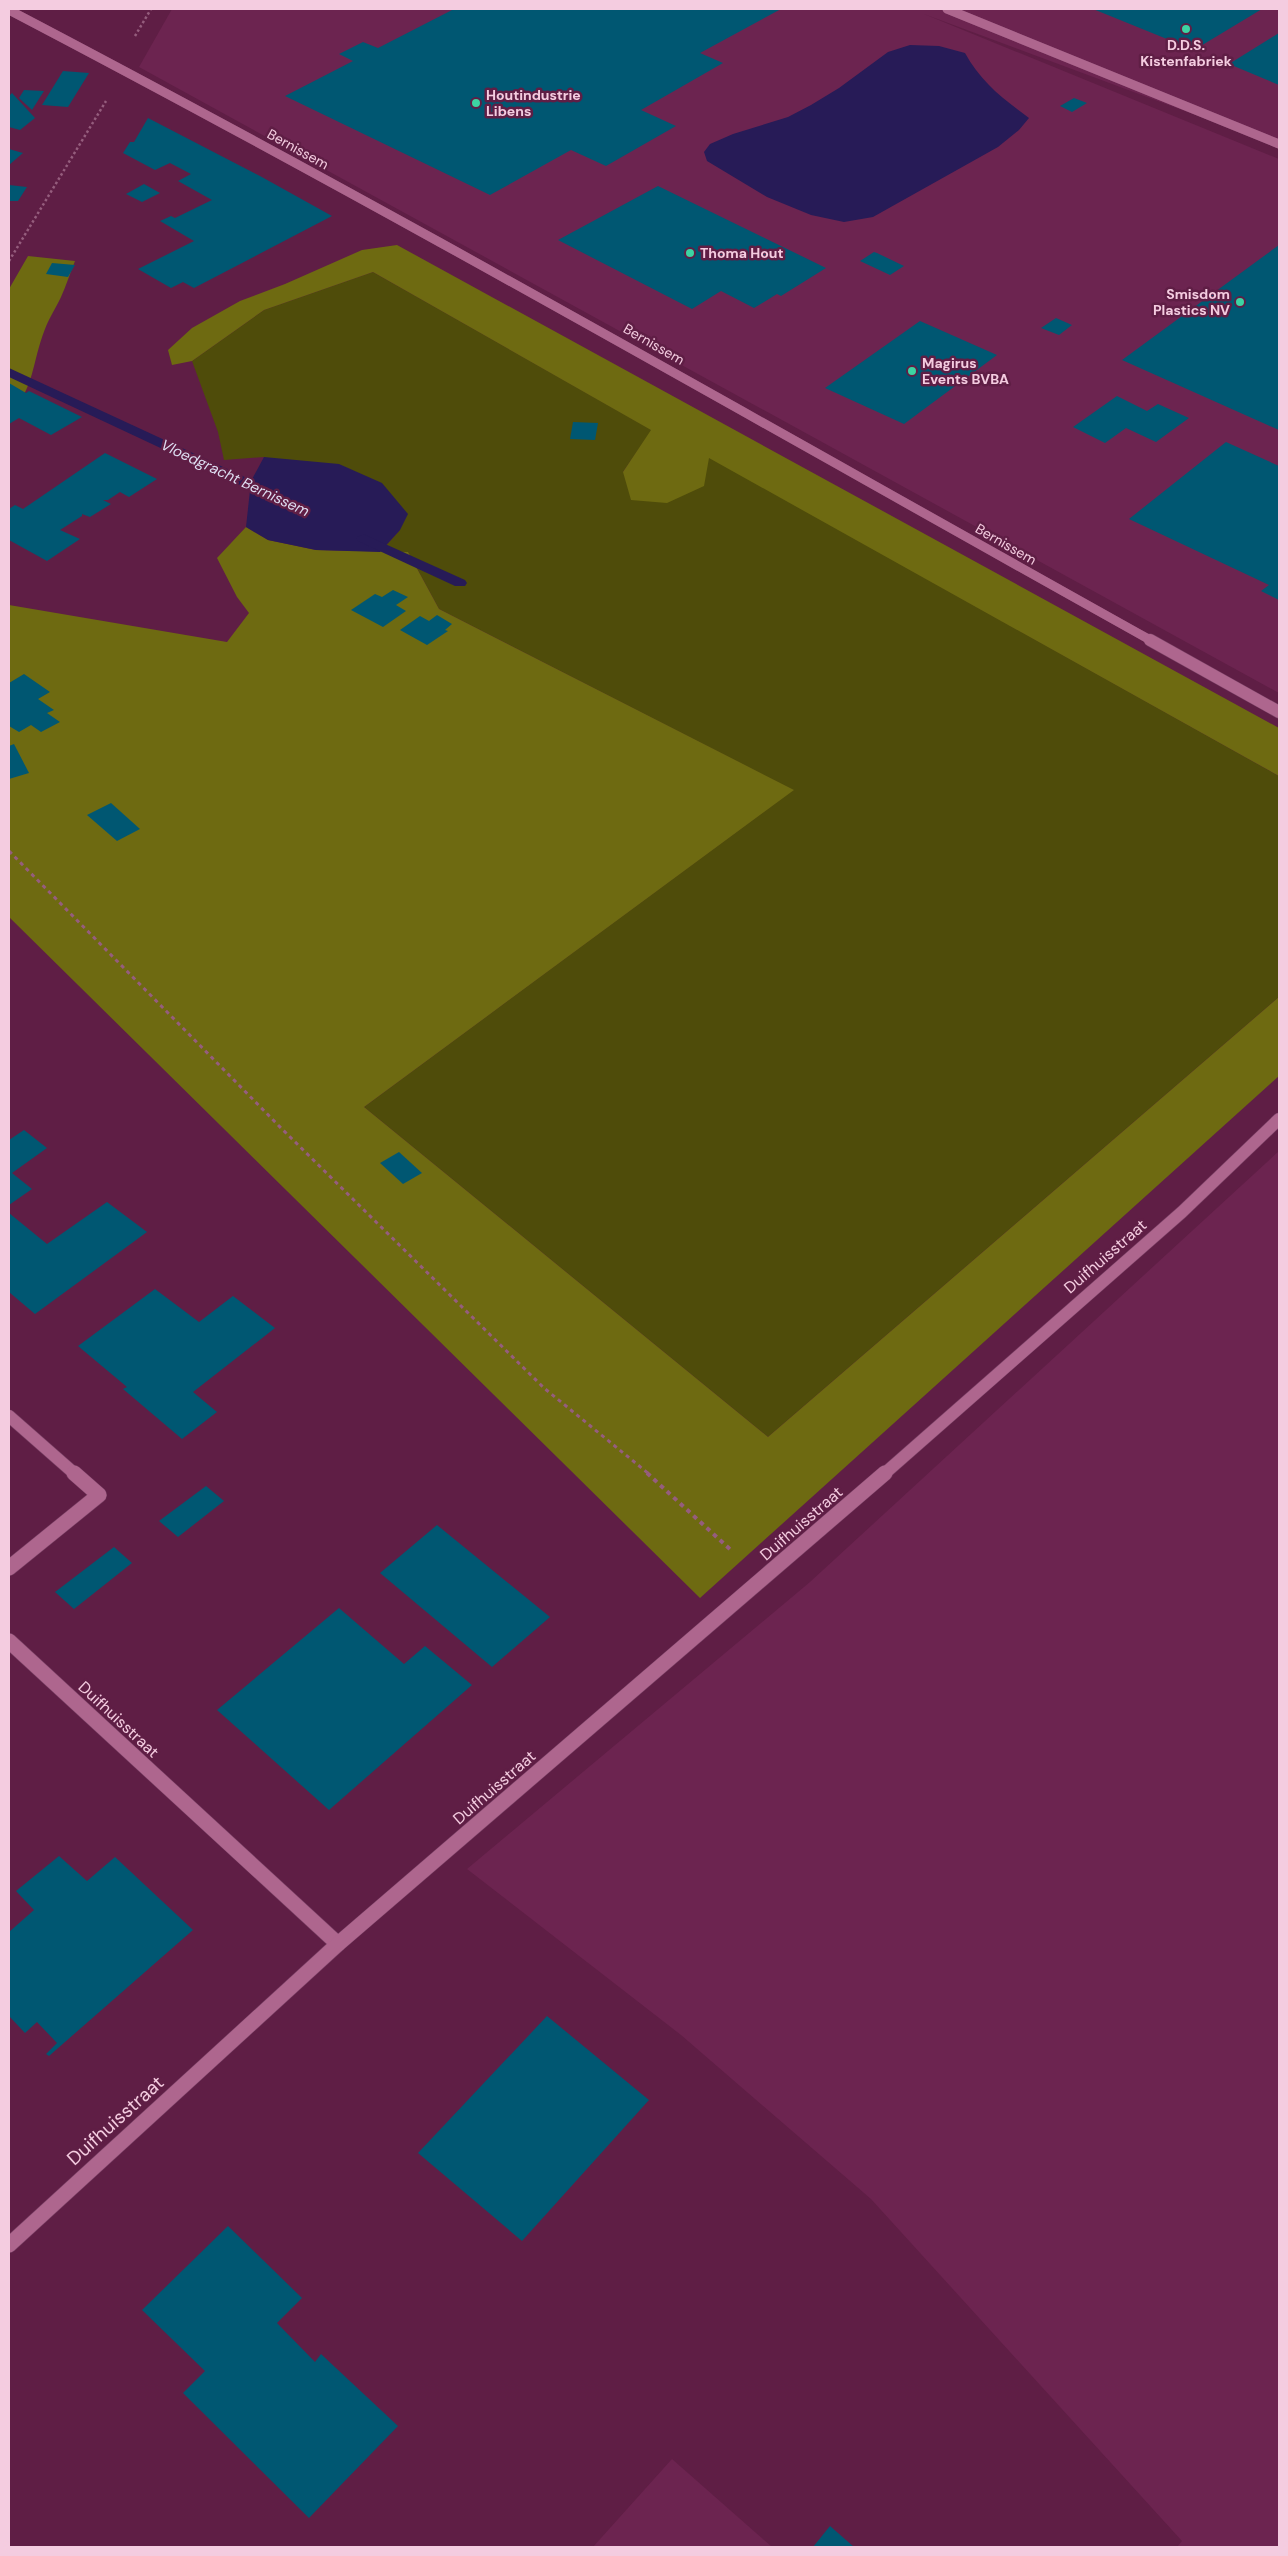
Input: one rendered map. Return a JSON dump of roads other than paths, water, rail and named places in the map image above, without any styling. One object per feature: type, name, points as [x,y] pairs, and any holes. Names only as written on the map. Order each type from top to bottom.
[{"type":"street","points":[[947,9],[1279,144]]},
{"type":"street","name":"Bernissem","points":[[9,10],[122,69],[583,320],[1026,572],[1279,712]]},
{"type":"street","name":"Duifhuisstraat","points":[[9,2245],[338,1944],[763,1580],[1182,1212],[1279,1119]]},
{"type":"street","points":[[9,1416],[99,1494],[9,1568]]},
{"type":"street","name":"Duifhuisstraat","points":[[9,1641],[338,1944]]},
{"type":"waterway","name":"Vloedgracht Bernissem","points":[[9,372],[272,495]]},
{"type":"waterway","name":"Vloedgracht Bernissem","points":[[363,538],[460,583]]},
{"type":"place","name":"D.D.S. Kistenfabriek","points":[[1186,29]]},
{"type":"place","name":"Houtindustrie Libens","points":[[476,103]]},
{"type":"place","name":"Thoma Hout","points":[[690,253]]},
{"type":"place","name":"Smisdom Plastics NV","points":[[1240,302]]},
{"type":"place","name":"Magirus Events BVBA","points":[[912,371]]}]
